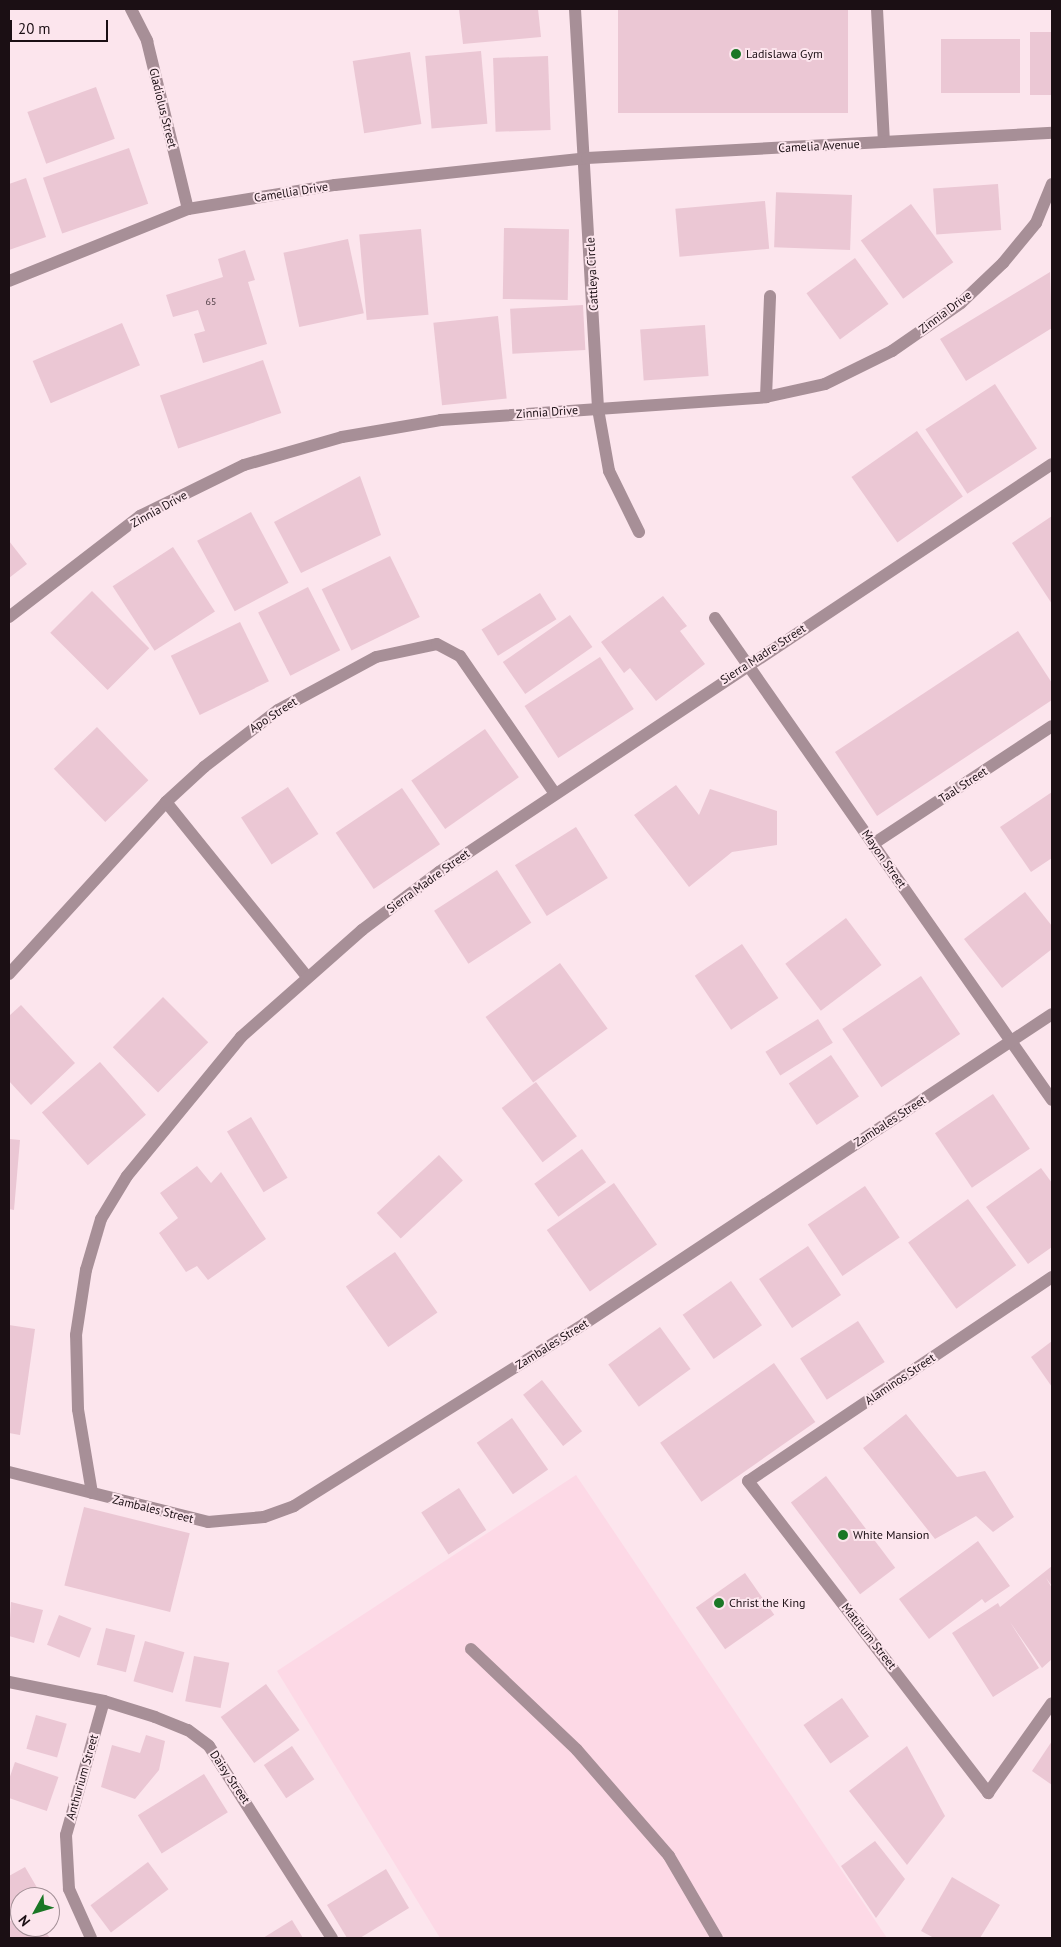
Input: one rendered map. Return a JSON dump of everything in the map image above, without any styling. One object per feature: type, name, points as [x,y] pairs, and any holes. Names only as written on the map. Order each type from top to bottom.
[{"type":"street","name":"Gladiolus Street","points":[[130,9],[147,41],[188,209]]},
{"type":"street","name":"Cattleya Circle","points":[[575,9],[587,158],[598,409],[609,472],[639,532]]},
{"type":"street","points":[[877,9],[884,142]]},
{"type":"street","name":"Camelia Avenue","points":[[587,158],[1052,133]]},
{"type":"street","name":"Camellia Drive","points":[[9,281],[188,209],[406,176],[587,158]]},
{"type":"street","name":"Zinnia Drive","points":[[9,616],[140,516],[244,464],[342,437],[441,420],[766,397],[825,384],[892,351],[961,303],[1003,263],[1036,222],[1052,184]]},
{"type":"street","points":[[766,397],[770,296]]},
{"type":"street","name":"Sierra Madre Street","points":[[92,1493],[78,1409],[76,1335],[86,1270],[101,1219],[127,1176],[235,1044],[369,924],[553,792],[1052,464]]},
{"type":"street","name":"Mayon Street","points":[[715,618],[1052,1100]]},
{"type":"street","name":"Apo Street","points":[[9,974],[166,802],[278,710],[376,657],[437,644],[460,656],[478,676],[553,792]]},
{"type":"street","name":"Taal Street","points":[[873,844],[1052,726]]},
{"type":"street","points":[[166,802],[308,978]]},
{"type":"street","name":"Zambales Street","points":[[9,1472],[208,1522],[264,1517],[294,1506],[584,1324],[1052,1014]]},
{"type":"street","name":"Alaminos Street","points":[[748,1481],[1052,1277]]},
{"type":"street","name":"Matutum Street","points":[[748,1481],[988,1793],[1052,1703]]},
{"type":"street","points":[[471,1649],[577,1750],[668,1856],[717,1938]]},
{"type":"street","name":"Daisy Street","points":[[9,1682],[104,1700],[188,1730],[210,1746],[332,1938]]},
{"type":"street","name":"Anthurium Street","points":[[91,1938],[69,1889],[66,1835],[104,1700]]},
{"type":"shaded area","points":[[576,1475],[887,1938],[440,1938],[277,1671]]},
{"type":"building","points":[[459,9],[538,9],[541,37],[463,44]]},
{"type":"building","name":"Ladislawa Gym","points":[[618,9],[848,9],[848,113],[618,113]]},
{"type":"building","points":[[1030,32],[1052,32],[1052,95],[1030,95]]},
{"type":"building","points":[[941,39],[1020,39],[1020,93],[941,93]]},
{"type":"building","points":[[481,51],[487,124],[432,129],[425,56]]},
{"type":"building","points":[[410,52],[421,124],[364,133],[353,61]]},
{"type":"building","points":[[548,56],[551,130],[496,132],[493,58]]},
{"type":"building","points":[[96,87],[115,139],[46,164],[27,112]]},
{"type":"building","points":[[129,148],[148,204],[62,233],[43,178]]},
{"type":"building","points":[[26,178],[46,237],[9,250],[9,184]]},
{"type":"building","points":[[998,184],[1001,230],[936,234],[933,189]]},
{"type":"building","points":[[776,192],[852,195],[850,250],[774,247]]},
{"type":"building","points":[[765,201],[769,249],[680,257],[675,209]]},
{"type":"building","points":[[911,204],[953,262],[903,299],[861,240]]},
{"type":"building","points":[[504,228],[569,229],[568,300],[503,299]]},
{"type":"building","points":[[421,229],[428,315],[367,320],[359,234]]},
{"type":"building","points":[[348,239],[364,313],[299,327],[283,253]]},
{"type":"building","points":[[245,250],[255,280],[248,282],[267,344],[203,363],[194,334],[205,331],[198,310],[173,317],[166,295],[223,277],[218,259]]},
{"type":"building","points":[[855,258],[889,304],[840,339],[806,293]]},
{"type":"building","points":[[1050,272],[1052,328],[966,381],[940,339]]},
{"type":"building","points":[[583,305],[585,350],[512,354],[510,309]]},
{"type":"building","points":[[498,316],[507,399],[442,405],[433,323]]},
{"type":"building","points":[[122,323],[140,365],[51,403],[33,361]]},
{"type":"building","points":[[705,325],[709,376],[644,380],[640,330]]},
{"type":"building","points":[[263,360],[281,413],[178,448],[160,395]]},
{"type":"building","points":[[995,384],[1037,449],[967,494],[925,429]]},
{"type":"building","points":[[917,431],[963,497],[897,542],[851,477]]},
{"type":"building","points":[[360,476],[381,535],[301,573],[274,522]]},
{"type":"building","points":[[251,512],[289,583],[235,611],[197,541]]},
{"type":"building","points":[[1052,516],[1052,604],[1012,543]]},
{"type":"building","points":[[9,541],[27,564],[9,578]]},
{"type":"building","points":[[173,547],[215,612],[155,651],[113,586]]},
{"type":"building","points":[[390,556],[420,617],[352,650],[322,589]]},
{"type":"building","points":[[308,587],[340,650],[290,676],[258,612]]},
{"type":"building","points":[[92,591],[149,648],[108,690],[50,633]]},
{"type":"building","points":[[540,593],[556,619],[498,656],[481,630]]},
{"type":"building","points":[[663,596],[687,626],[680,631],[705,664],[656,701],[630,668],[624,673],[601,642]]},
{"type":"building","points":[[570,615],[592,647],[525,694],[503,662]]},
{"type":"building","points":[[240,622],[269,681],[200,715],[171,656]]},
{"type":"building","points":[[1018,631],[1052,683],[1052,700],[877,816],[835,752]]},
{"type":"building","points":[[600,657],[634,709],[558,758],[525,706]]},
{"type":"building","points":[[97,727],[148,780],[105,822],[54,769]]},
{"type":"building","points":[[485,729],[519,777],[445,829],[411,781]]},
{"type":"building","points":[[676,785],[699,815],[710,789],[777,811],[777,845],[732,852],[689,887],[634,815]]},
{"type":"building","points":[[288,787],[318,834],[272,864],[241,817]]},
{"type":"building","points":[[402,788],[440,844],[374,889],[336,833]]},
{"type":"building","points":[[1052,792],[1052,858],[1031,872],[1000,827]]},
{"type":"building","points":[[576,827],[608,878],[547,916],[515,865]]},
{"type":"building","points":[[497,870],[531,923],[468,964],[434,911]]},
{"type":"building","points":[[1025,892],[1052,926],[1052,949],[1002,988],[964,939]]},
{"type":"building","points":[[846,918],[882,965],[821,1011],[785,964]]},
{"type":"building","points":[[742,944],[778,998],[731,1030],[695,976]]},
{"type":"building","points":[[560,963],[608,1029],[533,1083],[486,1017]]},
{"type":"building","points":[[921,976],[960,1034],[881,1087],[842,1029]]},
{"type":"building","points":[[163,997],[208,1042],[158,1092],[113,1047]]},
{"type":"building","points":[[21,1005],[75,1063],[31,1105],[9,1081],[9,1016]]},
{"type":"building","points":[[818,1019],[833,1043],[780,1076],[765,1052]]},
{"type":"building","points":[[831,1055],[859,1096],[817,1125],[789,1084]]},
{"type":"building","points":[[100,1062],[146,1115],[88,1165],[42,1113]]},
{"type":"building","points":[[536,1082],[577,1136],[543,1162],[502,1108]]},
{"type":"building","points":[[993,1094],[1030,1149],[972,1188],[935,1133]]},
{"type":"building","points":[[251,1117],[288,1178],[264,1192],[227,1131]]},
{"type":"building","points":[[9,1139],[20,1140],[14,1210],[9,1209]]},
{"type":"building","points":[[582,1149],[606,1182],[558,1217],[534,1184]]},
{"type":"building","points":[[439,1155],[463,1181],[401,1239],[377,1213]]},
{"type":"building","points":[[197,1166],[211,1183],[221,1172],[266,1239],[208,1280],[197,1266],[186,1272],[159,1233],[178,1218],[160,1193]]},
{"type":"building","points":[[1041,1168],[1052,1183],[1052,1247],[1028,1264],[986,1207]]},
{"type":"building","points":[[614,1183],[657,1244],[590,1291],[547,1230]]},
{"type":"building","points":[[865,1186],[900,1237],[842,1276],[808,1225]]},
{"type":"building","points":[[968,1199],[1016,1265],[956,1309],[908,1242]]},
{"type":"building","points":[[808,1246],[841,1295],[792,1328],[759,1279]]},
{"type":"building","points":[[395,1252],[437,1313],[388,1347],[346,1286]]},
{"type":"building","points":[[731,1281],[762,1325],[714,1359],[683,1315]]},
{"type":"building","points":[[858,1321],[885,1362],[827,1400],[800,1359]]},
{"type":"building","points":[[9,1325],[35,1329],[20,1435],[9,1433]]},
{"type":"building","points":[[660,1327],[691,1369],[639,1407],[608,1365]]},
{"type":"building","points":[[1052,1341],[1052,1387],[1031,1357]]},
{"type":"building","points":[[774,1363],[815,1422],[701,1502],[660,1443]]},
{"type":"building","points":[[542,1380],[582,1431],[563,1446],[523,1395]]},
{"type":"building","points":[[906,1414],[957,1477],[985,1471],[1014,1517],[993,1532],[976,1516],[935,1539],[863,1448]]},
{"type":"building","points":[[512,1418],[548,1470],[513,1494],[477,1443]]},
{"type":"building","points":[[826,1476],[895,1568],[860,1594],[791,1502]]},
{"type":"building","points":[[459,1488],[486,1530],[448,1554],[421,1513]]},
{"type":"building","points":[[84,1507],[190,1533],[170,1612],[64,1586]]},
{"type":"building","points":[[978,1541],[1010,1586],[985,1603],[982,1599],[929,1639],[899,1599]]},
{"type":"building","points":[[1052,1566],[1052,1586],[1046,1578],[1052,1588],[1052,1659],[1042,1668],[1010,1622],[1039,1668],[993,1697],[952,1633],[998,1603],[1000,1607]]},
{"type":"building","points":[[745,1573],[774,1615],[725,1649],[696,1607]]},
{"type":"building","points":[[11,1602],[43,1610],[34,1643],[9,1636]]},
{"type":"building","points":[[59,1615],[91,1628],[79,1658],[47,1645]]},
{"type":"building","points":[[106,1628],[135,1635],[126,1672],[97,1665]]},
{"type":"building","points":[[145,1641],[184,1652],[173,1693],[133,1681]]},
{"type":"building","points":[[194,1656],[229,1663],[221,1708],[185,1701]]},
{"type":"building","points":[[266,1684],[300,1730],[254,1763],[221,1717]]},
{"type":"building","points":[[842,1698],[869,1737],[830,1763],[803,1725]]},
{"type":"building","points":[[36,1715],[67,1724],[57,1757],[26,1749]]},
{"type":"building","points":[[146,1735],[165,1741],[159,1770],[135,1799],[101,1787],[112,1745],[140,1753]]},
{"type":"building","points":[[1052,1741],[1052,1785],[1032,1771]]},
{"type":"building","points":[[292,1746],[314,1779],[286,1798],[264,1765]]},
{"type":"building","points":[[907,1746],[945,1816],[907,1865],[849,1791]]},
{"type":"building","points":[[15,1762],[58,1777],[47,1811],[9,1798],[9,1779]]},
{"type":"building","points":[[204,1774],[228,1812],[162,1853],[138,1815]]},
{"type":"building","points":[[875,1841],[905,1879],[876,1918],[841,1866]]},
{"type":"building","points":[[148,1862],[168,1889],[111,1932],[90,1905]]},
{"type":"building","points":[[25,1867],[37,1887],[10,1887],[9,1909],[9,1876]]},
{"type":"building","points":[[386,1869],[409,1908],[360,1938],[347,1938],[327,1905]]},
{"type":"building","points":[[952,1877],[1000,1905],[980,1938],[934,1938],[921,1931]]},
{"type":"building","points":[[292,1920],[303,1938],[263,1938]]},
{"type":"building","points":[[9,1922],[10,1937],[50,1938],[9,1938]]},
{"type":"place","name":"Ladislawa Gym","points":[[736,54]]},
{"type":"place","name":"White Mansion","points":[[843,1535]]},
{"type":"place","name":"Christ the King","points":[[719,1603]]}]
